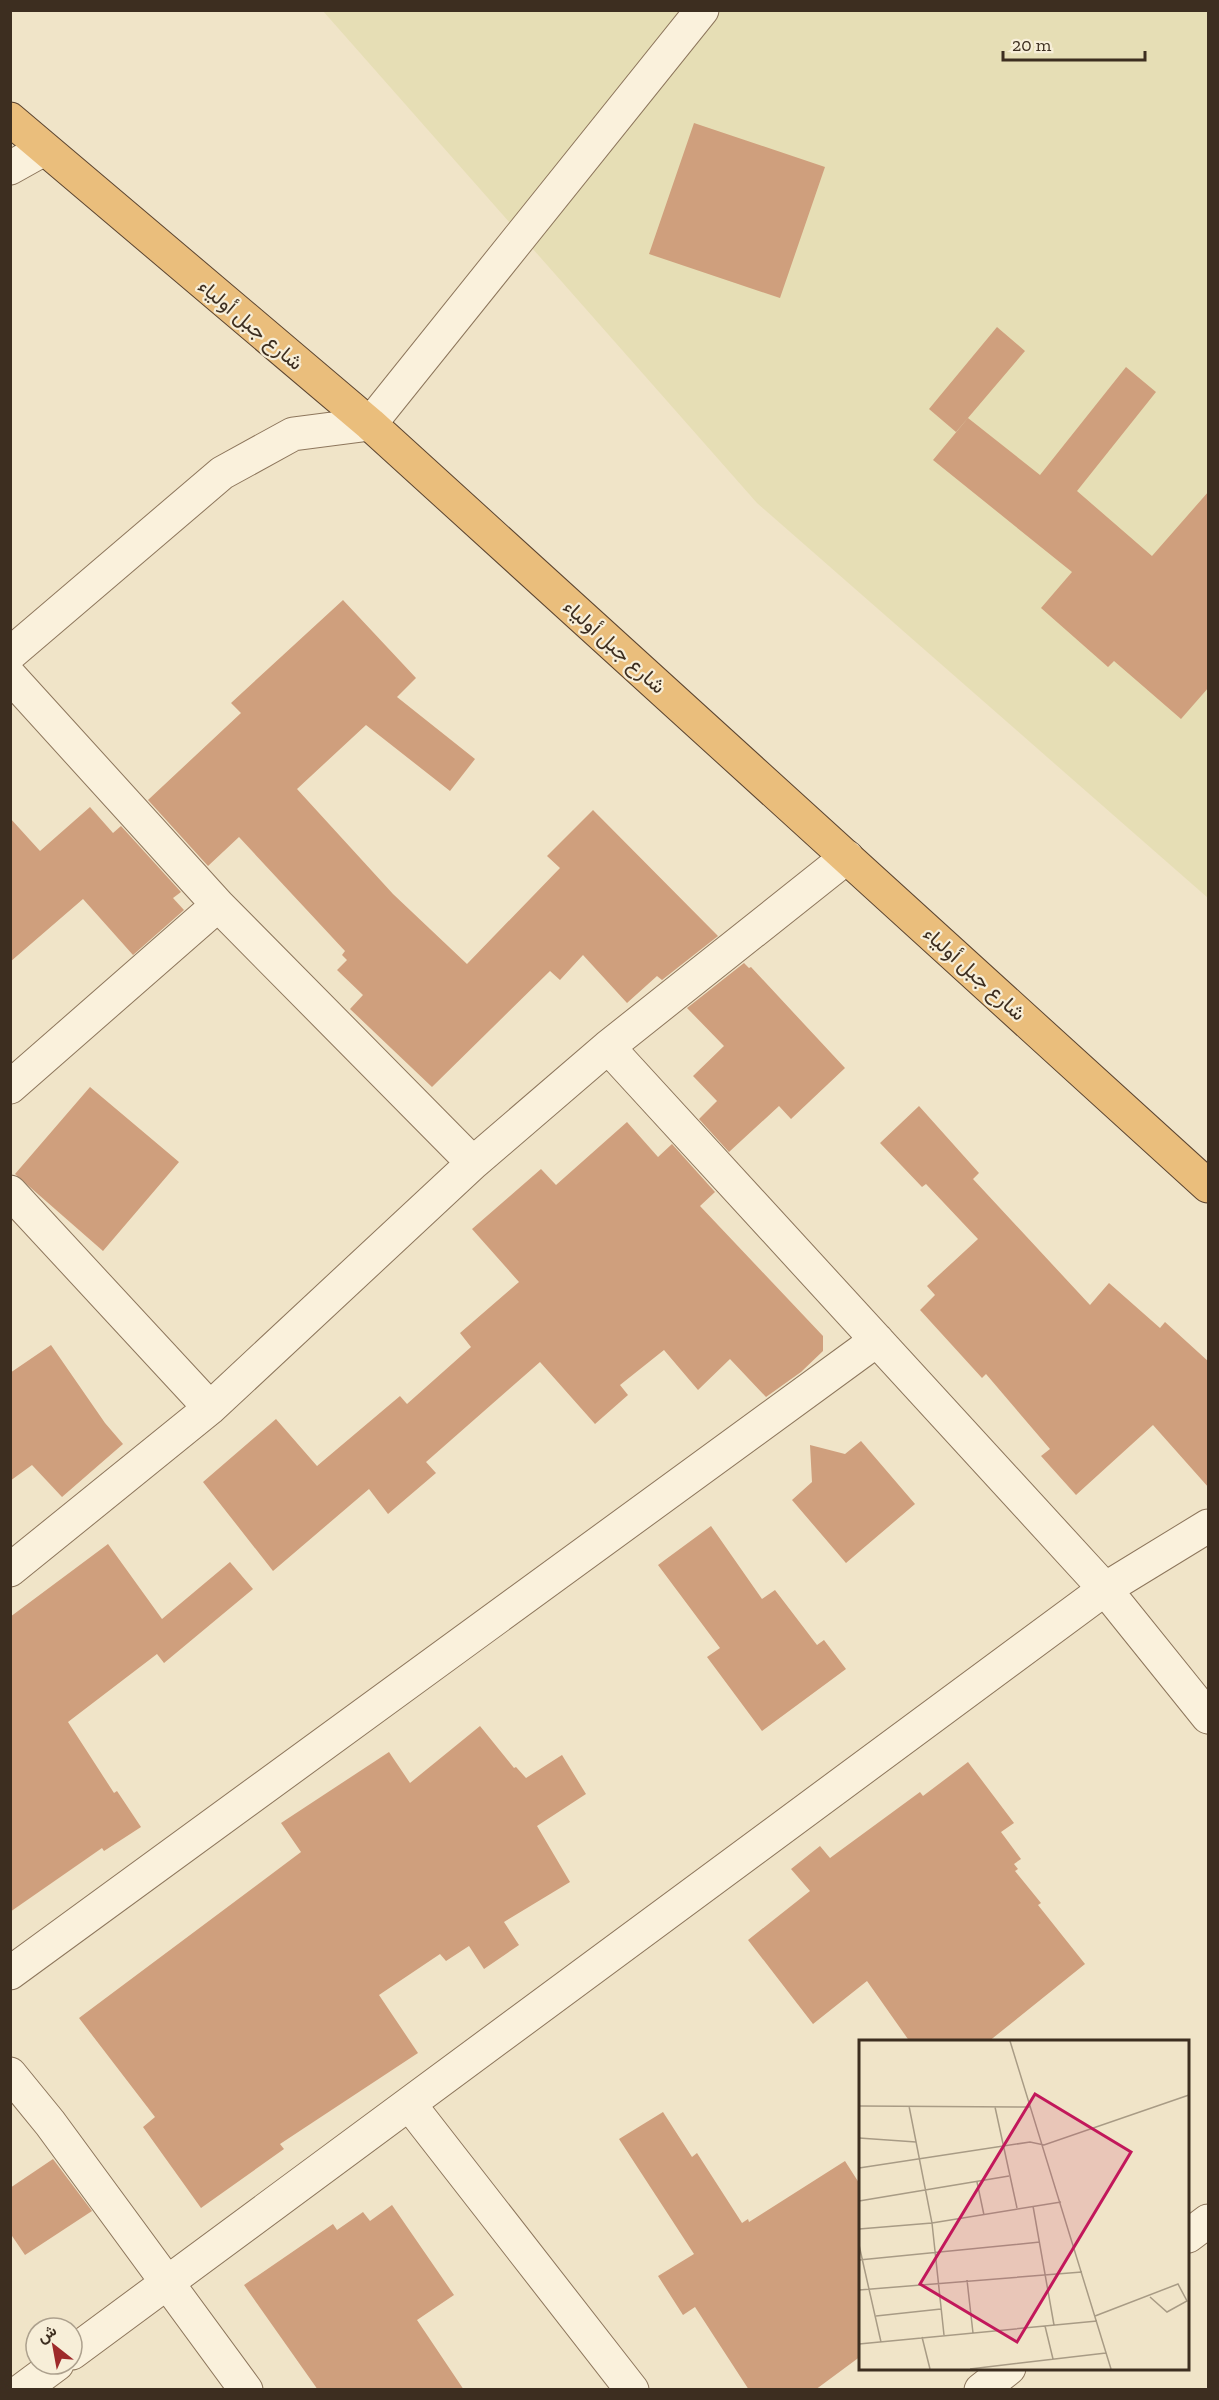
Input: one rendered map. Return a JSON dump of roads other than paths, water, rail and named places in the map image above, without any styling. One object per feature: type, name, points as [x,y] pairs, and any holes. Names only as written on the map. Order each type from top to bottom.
[{"type":"highway","name":"شارع جبل أولياء","points":[[10,119],[370,424],[1209,1186]]},
{"type":"street","points":[[10,654],[222,473],[293,434],[370,424],[702,10]]},
{"type":"street","points":[[10,168],[44,149]]},
{"type":"street","points":[[10,676],[218,905],[473,1162]]},
{"type":"street","points":[[10,1570],[210,1408],[473,1162],[608,1047],[847,857]]},
{"type":"street","points":[[10,1087],[218,905]]},
{"type":"street","points":[[608,1047],[1105,1588],[1209,1717]]},
{"type":"street","points":[[10,1192],[210,1408]]},
{"type":"street","points":[[10,1973],[877,1340]]},
{"type":"street","points":[[84,2344],[1105,1588],[1209,1526]]},
{"type":"street","points":[[10,2074],[57,2133],[246,2390]]},
{"type":"street","points":[[410,2105],[632,2390]]},
{"type":"street","points":[[1189,2235],[1209,2221]]},
{"type":"street","points":[[981,2390],[1006,2370]]},
{"type":"street","points":[[22,2390],[41,2376]]}]
